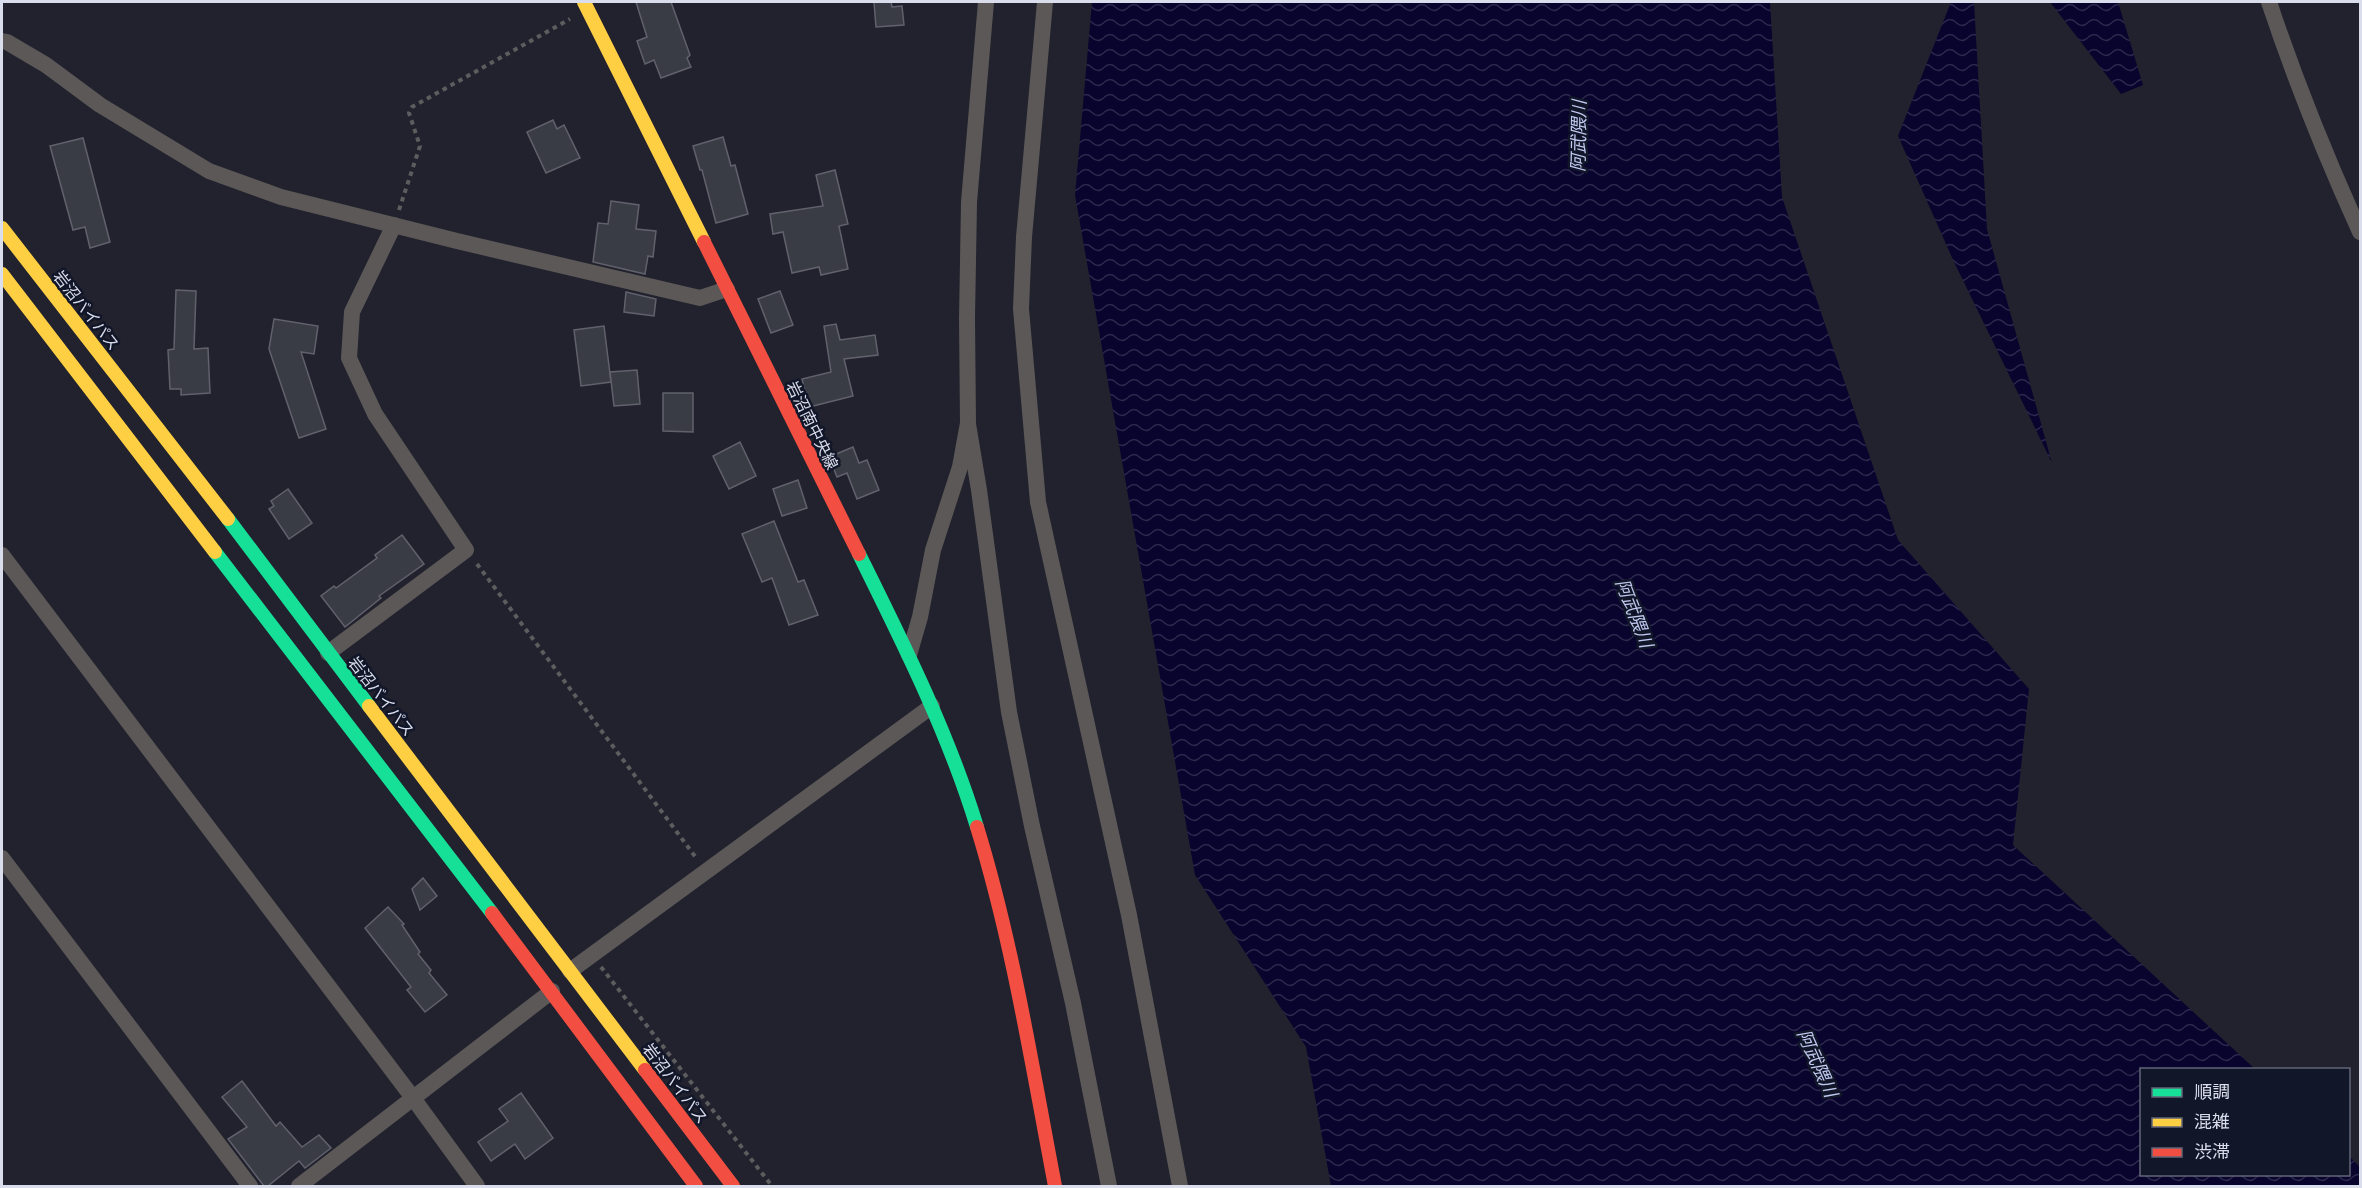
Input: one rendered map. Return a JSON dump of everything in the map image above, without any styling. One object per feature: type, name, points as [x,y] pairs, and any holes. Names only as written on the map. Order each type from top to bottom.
[{"type":"main road","name":"岩沼南中央線","points":[[586,5],[909,655],[964,784],[991,873],[1027,1038],[1055,1186]]},
{"type":"main road","name":"岩沼バイパス","points":[[2,228],[162,432],[733,1186]]},
{"type":"main road","points":[[2,274],[552,991],[696,1186]]},
{"type":"street","points":[[986,2],[969,202],[968,424],[1009,712],[1032,826],[1073,1003],[1109,1186]]},
{"type":"street","points":[[1045,2],[1024,237],[1021,309],[1038,502],[1129,915],[1180,1186]]},
{"type":"street","points":[[2269,2],[2287,57],[2332,171],[2361,232]]},
{"type":"street","points":[[2,41],[46,64],[100,105],[209,171],[281,197],[700,298],[727,289]]},
{"type":"street","points":[[328,653],[466,550],[375,414],[349,358],[352,312],[394,225]]},
{"type":"street","points":[[909,655],[920,617],[933,550],[960,467],[968,424]]},
{"type":"street","points":[[2,555],[7,573],[413,1098],[477,1186]]},
{"type":"street","points":[[570,971],[932,706]]},
{"type":"street","points":[[2,858],[250,1186]]},
{"type":"street","points":[[299,1186],[354,1146],[552,991]]},
{"type":"path","points":[[394,225],[420,146],[409,113],[412,106],[586,5]]},
{"type":"path","points":[[466,550],[706,872]]},
{"type":"path","points":[[592,955],[772,1186]]},
{"type":"water","name":"阿武隈川","points":[[1092,2],[1770,2],[1782,197],[1898,540],[2029,689],[2013,845],[2254,1068],[2140,1068],[2140,1176],[2350,1176],[2350,1157],[2360,1167],[2360,1186],[1331,1186],[1306,1047],[1195,875],[1075,195]]},
{"type":"water","points":[[1951,2],[1974,2],[1987,229],[2052,463],[1954,262],[1898,136]]},
{"type":"water","points":[[2050,2],[2118,2],[2143,85],[2121,94]]},
{"type":"building","points":[[636,2],[671,2],[690,55],[687,58],[691,67],[661,78],[654,60],[645,64],[637,41],[647,37]]},
{"type":"building","points":[[874,2],[891,2],[892,7],[902,6],[904,25],[876,27]]},
{"type":"building","points":[[553,120],[557,129],[564,125],[580,158],[546,173],[527,132]]},
{"type":"building","points":[[723,137],[731,166],[735,165],[748,214],[716,223],[693,146]]},
{"type":"building","points":[[83,138],[110,242],[90,248],[85,227],[73,230],[50,146]]},
{"type":"building","points":[[835,170],[848,224],[839,226],[848,269],[821,275],[819,267],[792,273],[783,232],[773,234],[770,214],[823,206],[816,175]]},
{"type":"building","points":[[611,201],[639,205],[636,229],[656,231],[653,257],[648,256],[645,274],[593,262],[598,223],[608,224]]},
{"type":"building","points":[[176,290],[196,291],[194,349],[208,348],[210,393],[181,395],[181,389],[170,389],[168,350],[174,349]]},
{"type":"building","points":[[780,291],[793,325],[771,333],[758,299]]},
{"type":"building","points":[[626,292],[656,299],[654,316],[624,312]]},
{"type":"building","points":[[274,319],[318,326],[314,354],[301,352],[326,429],[299,438],[269,349]]},
{"type":"building","points":[[836,324],[840,340],[875,335],[878,355],[844,359],[853,396],[809,407],[802,379],[831,372],[824,326]]},
{"type":"building","points":[[604,326],[611,382],[581,386],[574,330]]},
{"type":"building","points":[[637,370],[640,404],[614,406],[610,372]]},
{"type":"building","points":[[663,393],[693,393],[693,432],[663,431]]},
{"type":"building","points":[[740,442],[756,476],[729,489],[713,456]]},
{"type":"building","points":[[853,447],[859,463],[867,460],[879,490],[857,499],[847,473],[837,477],[829,457]]},
{"type":"building","points":[[798,480],[807,508],[782,516],[773,489]]},
{"type":"building","points":[[288,489],[312,523],[289,539],[269,509],[274,506],[271,501]]},
{"type":"building","points":[[774,521],[798,582],[804,580],[818,615],[789,625],[772,578],[762,582],[742,534]]},
{"type":"building","points":[[402,535],[424,564],[379,596],[381,598],[345,627],[321,596],[334,586],[336,588],[377,558],[375,555]]},
{"type":"building","points":[[423,878],[437,896],[420,910],[412,889]]},
{"type":"building","points":[[388,907],[404,924],[402,925],[420,952],[418,954],[431,970],[429,973],[447,995],[425,1012],[407,990],[411,987],[365,928]]},
{"type":"building","points":[[242,1081],[276,1126],[280,1122],[302,1147],[319,1135],[331,1148],[305,1168],[299,1161],[268,1186],[264,1186],[228,1139],[247,1127],[222,1097]]},
{"type":"building","points":[[521,1093],[553,1138],[525,1159],[515,1144],[491,1161],[478,1142],[508,1121],[499,1109]]},
{"type":"traffic: fast","points":[[228,519],[369,706]]},
{"type":"traffic: fast","points":[[215,552],[492,913]]},
{"type":"traffic: fast","points":[[859,554],[939,722],[977,827]]},
{"type":"traffic: slow","points":[[584,2],[704,242]]},
{"type":"traffic: slow","points":[[2,228],[228,519]]},
{"type":"traffic: slow","points":[[2,274],[215,552]]},
{"type":"traffic: slow","points":[[369,706],[645,1070]]},
{"type":"traffic: jam","points":[[704,242],[859,554]]},
{"type":"traffic: jam","points":[[977,827],[1011,960],[1055,1186]]},
{"type":"traffic: jam","points":[[492,913],[696,1186]]},
{"type":"traffic: jam","points":[[645,1070],[733,1186]]}]
